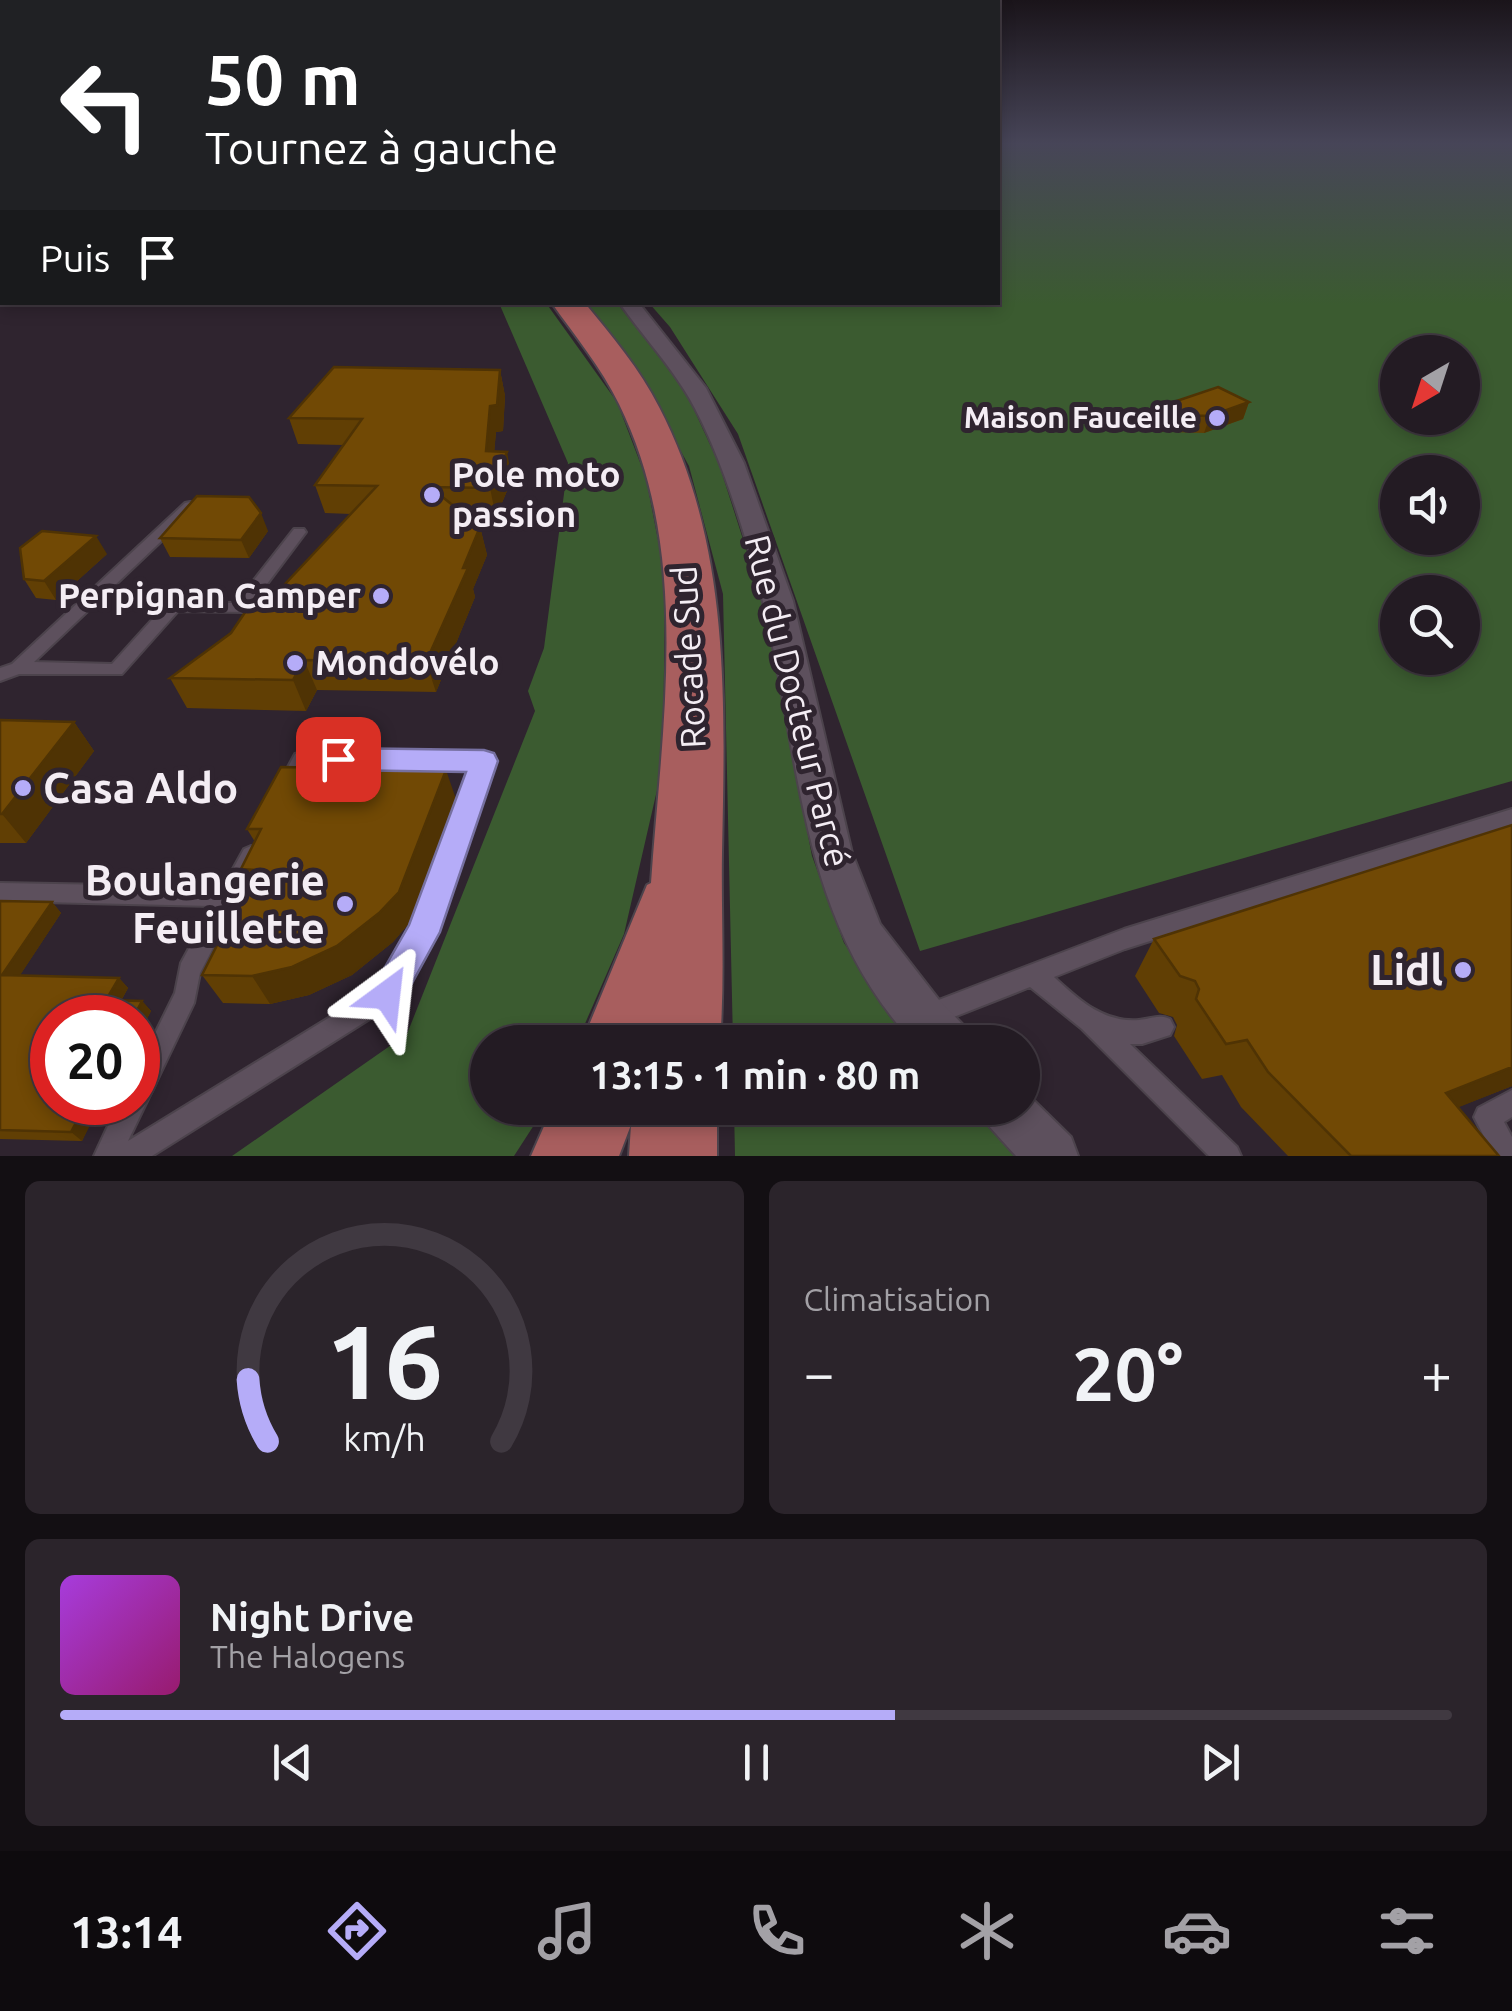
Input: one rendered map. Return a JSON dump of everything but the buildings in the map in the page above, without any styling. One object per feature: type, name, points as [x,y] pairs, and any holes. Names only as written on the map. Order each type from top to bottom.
[{"type":"main road","name":"Rocade Sud","points":[[570,305],[640,407],[674,499],[694,617],[696,714],[688,861]]},
{"type":"main road","points":[[629,1025],[688,861]]},
{"type":"main road","points":[[681,1025],[688,861]]},
{"type":"main road","points":[[575,1156],[588,1125]]},
{"type":"main road","points":[[674,1156],[675,1125]]},
{"type":"street","name":"Rue du Docteur Parcé","points":[[630,305],[696,388],[731,463],[778,600],[832,853],[863,936],[930,1025]]},
{"type":"street","points":[[1023,1125],[1052,1156]]},
{"type":"lane","points":[[0,675],[18,668],[190,506]]},
{"type":"lane","points":[[18,668],[116,670],[174,606],[240,608],[298,532]]},
{"type":"lane","points":[[128,1156],[387,995],[423,932],[484,761],[302,759],[278,804]]},
{"type":"lane","points":[[922,1017],[1124,939],[1512,817]]},
{"type":"lane","points":[[160,1049],[186,995],[189,971],[262,835]]},
{"type":"lane","points":[[0,892],[228,897]]},
{"type":"lane","points":[[1032,972],[1228,1156]]},
{"type":"lane","points":[[1092,1025],[1139,1036],[1162,1027]]},
{"type":"lane","points":[[1508,1156],[1486,1117],[1512,1103]]},
{"type":"lane","points":[[107,1156],[122,1125]]},
{"type":"green space","points":[[1000,197],[1512,197],[1512,781],[920,951],[738,434],[670,327],[651,305],[1000,305]]},
{"type":"green space","points":[[500,305],[547,305],[617,402],[646,478],[665,576],[663,764],[624,934],[584,1025],[470,1025],[470,1125],[534,1125],[514,1156],[232,1156],[407,1034],[535,711],[528,691],[544,648],[568,463]]},
{"type":"green space","points":[[587,305],[619,305],[685,390],[719,464],[763,602],[812,856],[844,943],[904,1025],[733,1025],[723,594],[689,466],[627,354]]},
{"type":"green space","points":[[734,1125],[993,1125],[1022,1156],[735,1156]]},
{"type":"place","name":"Maison Fauceille","points":[[1217,418]]},
{"type":"place","name":"Pole moto passion","points":[[432,495]]},
{"type":"place","name":"Perpignan Camper","points":[[381,596]]},
{"type":"place","name":"Mondovélo","points":[[295,663]]},
{"type":"place","name":"Casa Aldo","points":[[23,788]]},
{"type":"place","name":"Boulangerie Feuillette","points":[[345,904]]},
{"type":"place","name":"Lidl","points":[[1463,970]]},
{"type":"route","points":[[338,759],[484,761],[423,932],[387,995]]}]
